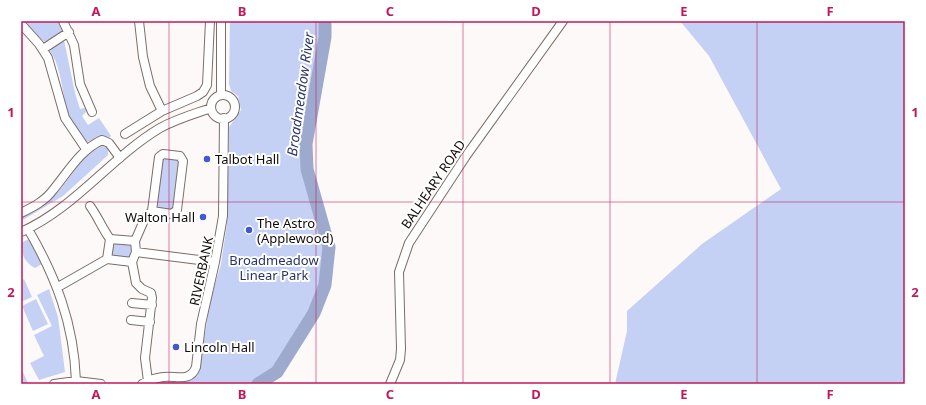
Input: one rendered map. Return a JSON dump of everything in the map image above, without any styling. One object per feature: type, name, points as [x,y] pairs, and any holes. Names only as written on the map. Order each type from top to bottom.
[{"type":"street","points":[[63,21],[69,32],[76,54],[80,84],[92,112]]},
{"type":"street","points":[[139,21],[143,57],[150,86],[162,111]]},
{"type":"street","points":[[125,134],[162,111],[204,92],[207,85],[210,21]]},
{"type":"street","points":[[221,21],[221,95]]},
{"type":"street","name":"BALHEARY ROAD","points":[[390,384],[400,360],[399,272],[409,242],[466,156],[564,21]]},
{"type":"street","points":[[21,24],[43,49],[55,76],[59,99],[65,118],[86,149]]},
{"type":"street","points":[[43,49],[69,32]]},
{"type":"street","points":[[221,95],[228,96],[234,105],[231,115],[224,118],[214,115],[211,108],[212,101],[221,95]]},
{"type":"street","points":[[76,381],[70,329],[58,287],[49,266],[24,230],[57,212],[79,195],[120,158],[161,128],[184,117],[211,108]]},
{"type":"street","name":"RIVERBANK","points":[[145,382],[164,377],[188,377],[194,373],[201,324],[216,262],[223,216],[224,118]]},
{"type":"street","points":[[21,213],[41,203],[86,149],[102,140],[109,143],[120,158]]},
{"type":"street","points":[[145,382],[145,366],[152,305],[151,293],[138,287],[136,283],[132,262],[136,252],[135,241],[145,218],[152,211],[159,157],[163,154],[180,156],[183,161],[177,210],[172,214],[152,211]]},
{"type":"street","points":[[90,206],[98,217],[101,227],[110,239],[107,259]]},
{"type":"street","points":[[110,239],[135,241]]},
{"type":"street","points":[[136,252],[216,262]]},
{"type":"street","points":[[58,287],[107,259],[132,262]]},
{"type":"street","points":[[132,303],[152,305]]},
{"type":"street","points":[[131,320],[150,322]]},
{"type":"street","points":[[54,384],[76,381],[101,384]]},
{"type":"green space","points":[[24,21],[60,21],[65,31],[45,42],[32,32]]},
{"type":"green space","name":"Broadmeadow Linear Park","points":[[230,21],[325,21],[325,37],[306,144],[307,169],[329,247],[325,285],[314,313],[277,372],[258,384],[149,384],[165,379],[188,379],[195,376],[199,372],[210,301],[221,264],[227,224],[229,127],[241,110],[238,96],[231,91],[229,84]]},
{"type":"green space","points":[[680,21],[905,21],[905,384],[615,384],[627,331],[627,311],[702,244],[781,189],[709,56]]},
{"type":"green space","points":[[64,40],[75,93],[80,109],[85,108],[86,112],[82,116],[88,125],[99,118],[111,136],[109,138],[97,137],[88,142],[78,133],[72,123],[64,98],[56,61],[50,51]]},
{"type":"green space","points":[[100,145],[105,146],[108,149],[108,155],[63,196],[21,221],[21,217],[40,208],[50,200],[86,157]]},
{"type":"green space","points":[[163,158],[180,159],[175,207],[172,210],[160,209],[156,207]]},
{"type":"green space","points":[[29,239],[42,264],[35,268],[26,261],[22,251],[21,243]]},
{"type":"green space","points":[[114,243],[132,244],[134,246],[130,258],[112,255]]},
{"type":"green space","points":[[24,279],[32,297],[21,302],[21,281]]},
{"type":"green space","points":[[49,289],[58,317],[65,372],[39,380],[30,363],[44,356],[34,335],[52,326],[37,295]]},
{"type":"green space","points":[[36,299],[48,324],[33,331],[22,306]]},
{"type":"green space","points":[[21,368],[28,383],[21,384]]},
{"type":"waterway","name":"Broadmeadow River","points":[[258,384],[277,372],[314,313],[325,285],[329,247],[307,169],[306,144],[325,37],[325,21]]},
{"type":"place","name":"Talbot Hall","points":[[207,159]]},
{"type":"place","name":"Walton Hall","points":[[203,217]]},
{"type":"place","name":"The Astro (Applewood)","points":[[249,230]]},
{"type":"place","name":"Lincoln Hall","points":[[176,347]]}]
